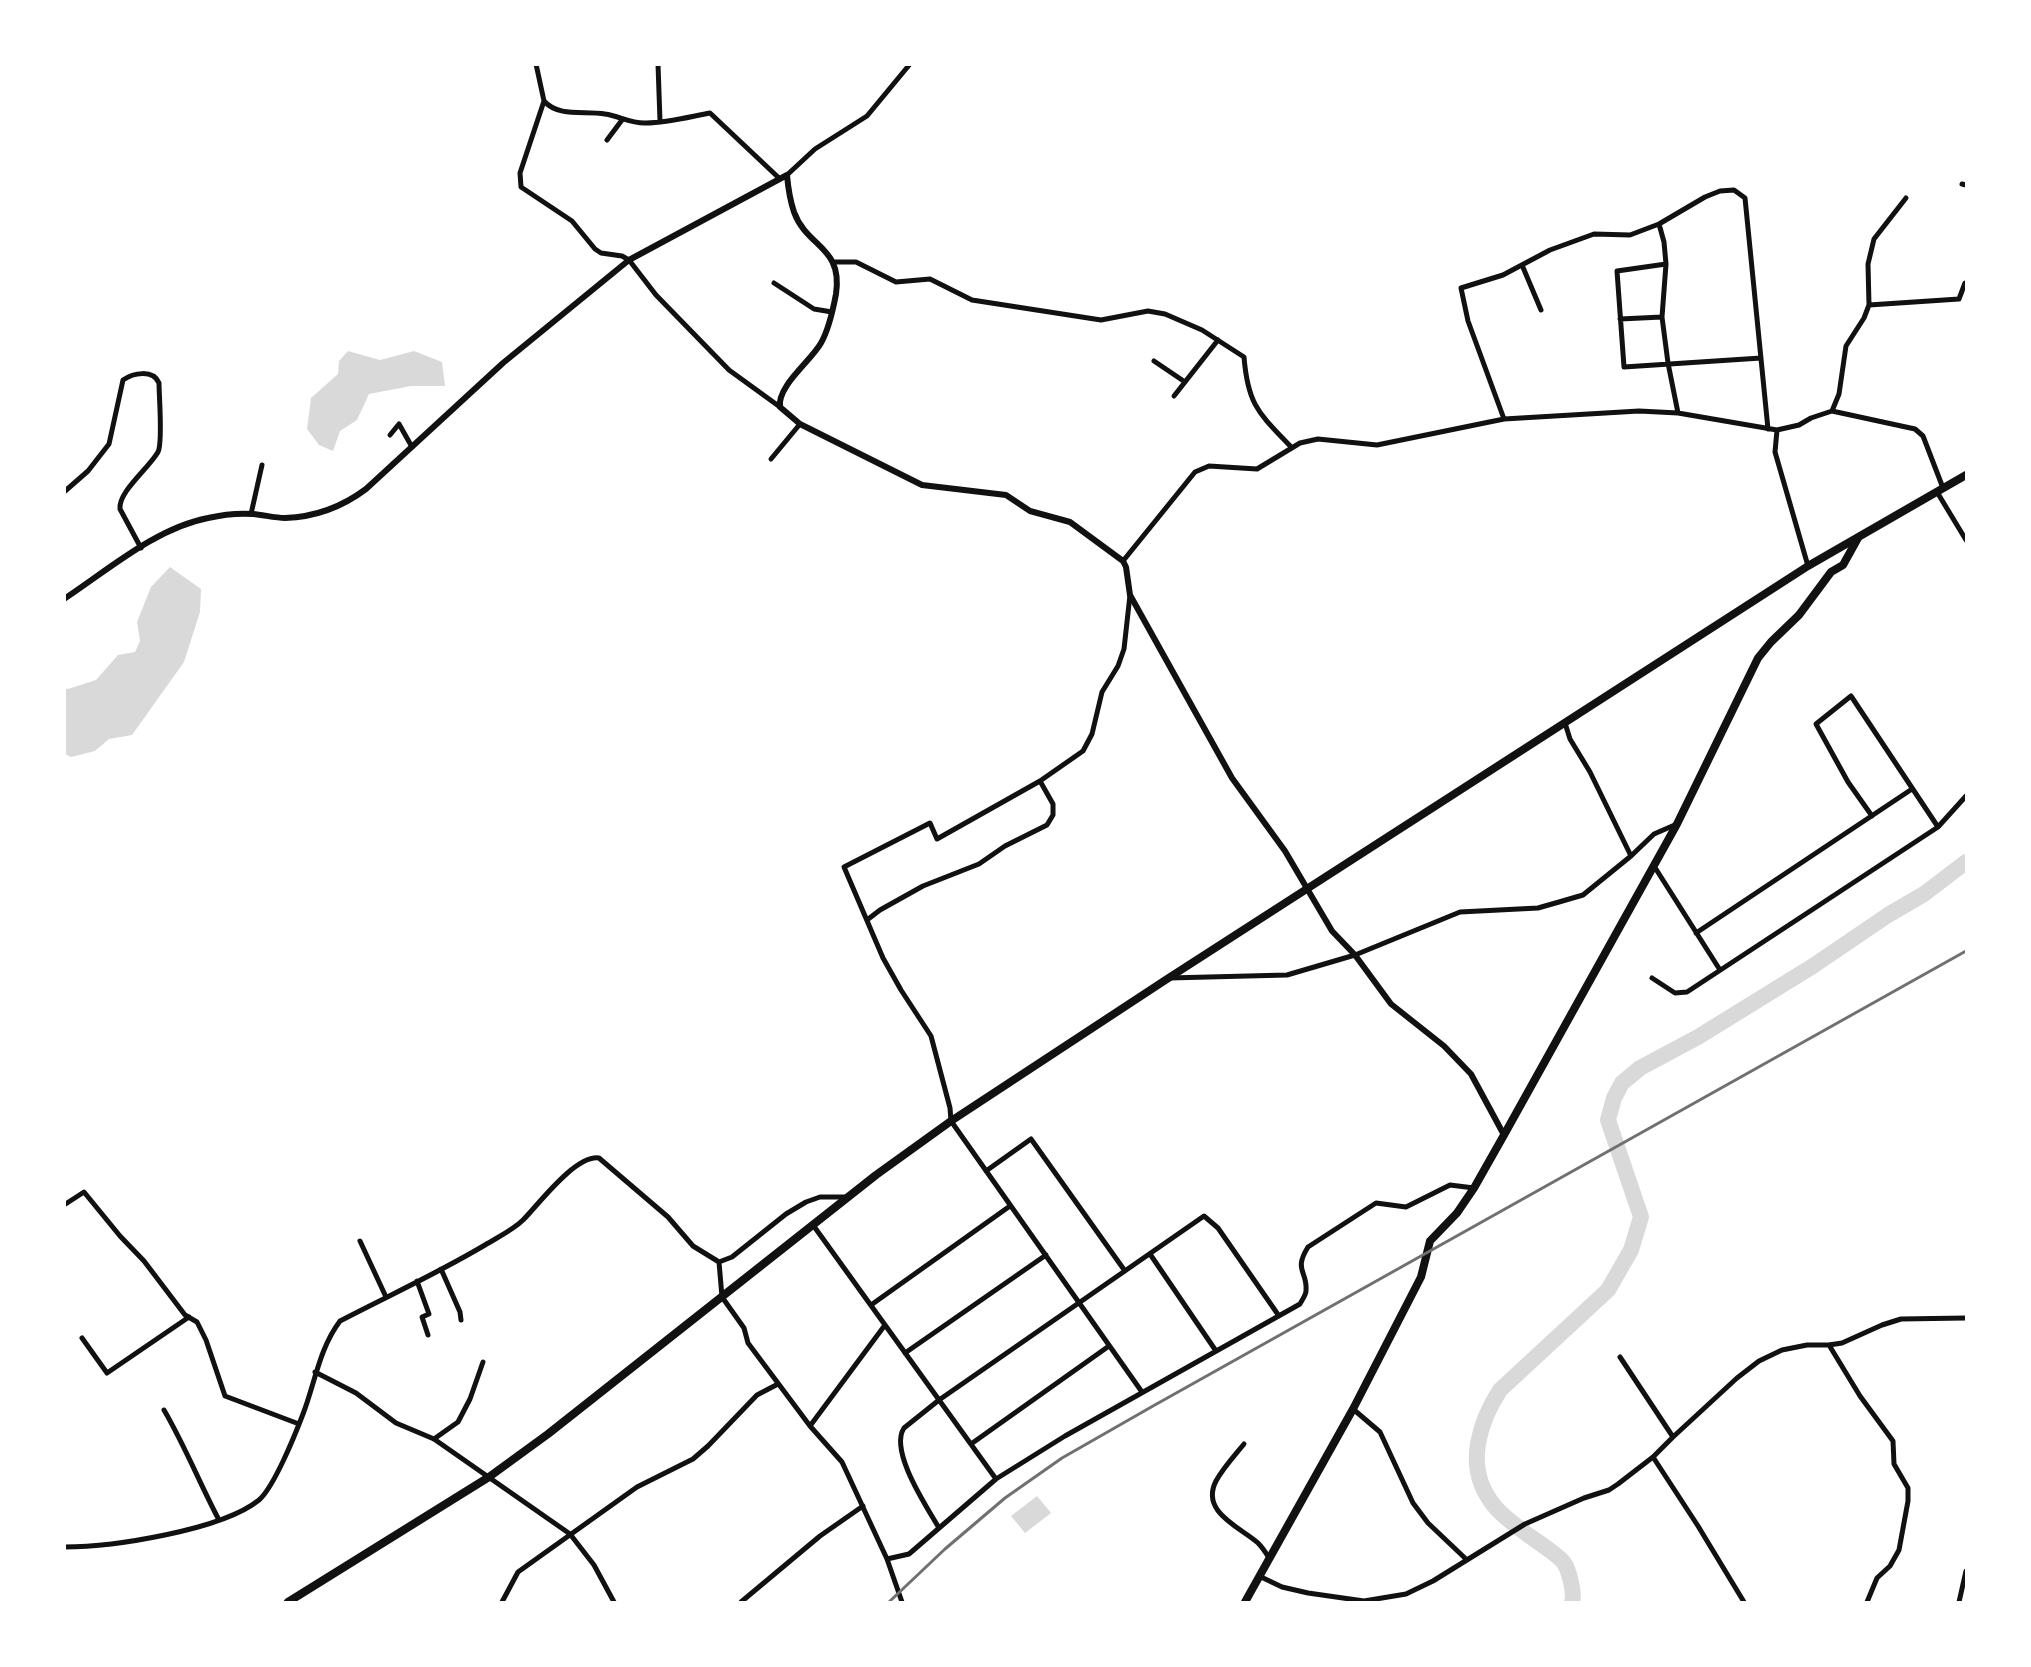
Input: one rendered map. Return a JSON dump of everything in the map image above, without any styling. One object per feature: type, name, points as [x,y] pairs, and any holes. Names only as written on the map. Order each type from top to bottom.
[{"type":"highway","points":[[288,1602],[303,1598],[489,1477],[548,1434],[848,1197],[951,1121],[1167,978],[1808,566],[1966,475]]},
{"type":"main road","points":[[1245,1602],[1353,1409],[1421,1277],[1430,1241],[1451,1221],[1474,1188],[1504,1135],[1677,824],[1758,658],[1799,615],[1832,572],[1844,565],[1858,538]]},
{"type":"street","points":[[536,64],[544,101],[550,108],[570,112],[606,114],[622,120],[645,123],[710,113],[780,179]]},
{"type":"street","points":[[658,64],[660,121]]},
{"type":"street","points":[[64,599],[141,548],[182,525],[208,518],[251,514],[284,518],[314,514],[347,503],[366,489],[529,340],[629,260],[788,175],[815,149],[867,116],[910,64]]},
{"type":"street","points":[[544,101],[520,173],[521,187],[572,221],[595,249],[629,260],[656,296],[729,370],[800,424],[922,485],[1006,495],[1030,511],[1070,522],[1123,561],[1126,567],[1130,595],[1124,649],[1118,666],[1102,692],[1092,734],[1083,751],[1040,781],[937,839],[930,823],[844,867],[883,957],[931,1036],[950,1108],[951,1121],[1142,1392]]},
{"type":"street","points":[[608,140],[622,120]]},
{"type":"street","points":[[780,407],[781,394],[821,344],[836,292],[834,262],[808,234],[794,213],[788,175]]},
{"type":"street","points":[[1504,419],[1468,321],[1461,288],[1503,275],[1550,250],[1594,234],[1630,235],[1659,224],[1705,197],[1720,191],[1734,190],[1744,198],[1768,429]]},
{"type":"street","points":[[1832,411],[1839,394],[1845,346],[1864,318],[1869,305],[1868,264],[1874,239],[1906,198]]},
{"type":"street","points":[[1659,224],[1664,242],[1666,264],[1662,317],[1678,413]]},
{"type":"street","points":[[834,262],[856,262],[896,282],[930,279],[972,300],[1077,317],[1101,320],[1148,311],[1166,314],[1202,330],[1244,357],[1250,396],[1258,413],[1292,448]]},
{"type":"street","points":[[1666,264],[1617,271],[1624,367],[1761,358]]},
{"type":"street","points":[[1522,265],[1541,310]]},
{"type":"street","points":[[774,283],[814,309],[832,312]]},
{"type":"street","points":[[1959,299],[1966,283]]},
{"type":"street","points":[[1869,305],[1966,300]]},
{"type":"street","points":[[1620,319],[1662,317]]},
{"type":"street","points":[[1174,396],[1218,340]]},
{"type":"street","points":[[1154,361],[1185,382]]},
{"type":"street","points":[[64,492],[88,471],[109,444],[123,380],[137,374],[154,376],[159,383],[160,448],[119,504],[141,548]]},
{"type":"street","points":[[1123,561],[1195,472],[1209,466],[1257,469],[1300,443],[1318,439],[1377,445],[1504,419],[1640,411],[1678,413],[1777,430],[1799,425],[1832,411],[1916,429],[1923,436],[1940,490],[1966,540]]},
{"type":"street","points":[[390,435],[399,424],[412,447]]},
{"type":"street","points":[[771,459],[800,424]]},
{"type":"street","points":[[1777,430],[1775,452],[1808,566]]},
{"type":"street","points":[[251,514],[262,465]]},
{"type":"street","points":[[1130,595],[1232,778],[1286,852],[1332,931],[1355,955],[1391,1004],[1444,1046],[1471,1074],[1504,1135]]},
{"type":"street","points":[[1872,816],[1848,782],[1816,724],[1851,696],[1938,828]]},
{"type":"street","points":[[1565,723],[1570,739],[1590,772],[1631,856]]},
{"type":"street","points":[[867,921],[880,910],[923,886],[979,864],[1005,846],[1047,825],[1053,815],[1053,804],[1040,781]]},
{"type":"street","points":[[1696,933],[1912,789]]},
{"type":"street","points":[[1652,978],[1675,993],[1687,992],[1938,828],[1966,796]]},
{"type":"street","points":[[1167,978],[1287,975],[1355,955],[1460,912],[1538,908],[1583,895],[1654,834],[1677,824]]},
{"type":"street","points":[[1654,866],[1720,970]]},
{"type":"street","points":[[986,1171],[1031,1139],[1125,1271]]},
{"type":"street","points":[[64,1546],[139,1540],[173,1533],[219,1520],[260,1499],[269,1487],[299,1424],[315,1372],[330,1334],[340,1321],[441,1269],[513,1228],[523,1221],[545,1195],[580,1163],[599,1158],[668,1217],[693,1246],[719,1262]]},
{"type":"street","points":[[887,1559],[909,1554],[996,1479],[1065,1436],[1300,1304],[1306,1291],[1301,1265],[1308,1247],[1376,1203],[1406,1207],[1450,1185],[1474,1188]]},
{"type":"street","points":[[64,1205],[84,1192],[144,1261],[185,1315],[197,1322],[206,1340],[225,1396],[299,1424]]},
{"type":"street","points":[[719,1262],[732,1257],[786,1214],[806,1202],[820,1197],[848,1197]]},
{"type":"street","points":[[871,1305],[1010,1206]]},
{"type":"street","points":[[939,1528],[912,1481],[900,1444],[900,1433],[904,1428],[939,1400],[1204,1216],[1218,1228],[1279,1316]]},
{"type":"street","points":[[813,1225],[996,1479]]},
{"type":"street","points":[[360,1241],[386,1297]]},
{"type":"street","points":[[1150,1254],[1216,1351]]},
{"type":"street","points":[[905,1353],[1046,1256]]},
{"type":"street","points":[[719,1262],[722,1297],[744,1328],[748,1343],[810,1426],[842,1462],[887,1559],[902,1602]]},
{"type":"street","points":[[441,1269],[460,1312],[461,1320]]},
{"type":"street","points":[[417,1281],[429,1314],[422,1317],[428,1335]]},
{"type":"street","points":[[82,1338],[107,1373],[189,1317]]},
{"type":"street","points":[[1259,1576],[1282,1587],[1364,1601],[1406,1594],[1467,1560],[1524,1524],[1584,1498],[1609,1490],[1653,1457],[1730,1384],[1759,1361],[1782,1350],[1807,1344],[1829,1345],[1853,1339],[1901,1319],[1966,1318]]},
{"type":"street","points":[[810,1426],[885,1325]]},
{"type":"street","points":[[1829,1345],[1860,1396],[1893,1441],[1894,1464],[1908,1488],[1908,1501],[1899,1550],[1890,1566],[1877,1578],[1867,1602]]},
{"type":"street","points":[[971,1444],[1110,1346]]},
{"type":"street","points":[[1620,1357],[1673,1437]]},
{"type":"street","points":[[434,1439],[458,1422],[470,1399],[483,1362]]},
{"type":"street","points":[[315,1372],[356,1393],[396,1423],[434,1439],[570,1534],[594,1565],[614,1602]]},
{"type":"street","points":[[502,1602],[518,1572],[637,1487],[693,1459],[757,1395],[778,1384]]},
{"type":"street","points":[[1353,1409],[1380,1432],[1413,1503],[1428,1523],[1467,1560]]},
{"type":"street","points":[[164,1410],[184,1444],[219,1520]]},
{"type":"street","points":[[1244,1444],[1216,1481],[1213,1495],[1215,1506],[1222,1517],[1259,1544],[1269,1558]]},
{"type":"street","points":[[1653,1457],[1744,1602]]},
{"type":"street","points":[[741,1602],[820,1536],[863,1506]]},
{"type":"street","points":[[1959,1602],[1966,1571]]},
{"type":"shaded area","points":[[348,351],[380,360],[414,351],[442,362],[445,386],[411,386],[369,394],[357,420],[340,431],[333,451],[319,445],[307,429],[311,398],[338,374],[339,361]]},
{"type":"shaded area","points":[[170,567],[201,589],[200,612],[184,662],[132,735],[109,739],[95,751],[71,757],[65,754],[65,688],[96,680],[118,655],[135,652],[140,641],[137,622],[151,587]]},
{"type":"shaded area","points":[[1037,1496],[1051,1513],[1025,1533],[1011,1516]]},
{"type":"waterway","points":[[1572,1602],[1571,1582],[1564,1563],[1509,1520],[1488,1497],[1481,1484],[1478,1470],[1478,1442],[1487,1415],[1500,1390],[1608,1290],[1631,1250],[1641,1217],[1608,1120],[1614,1098],[1622,1083],[1640,1068],[1698,1037],[1813,966],[1888,915],[1924,894],[1966,862]]},
{"type":"railway","points":[[889,1602],[945,1549],[1005,1498],[1062,1458],[1966,951]]}]
